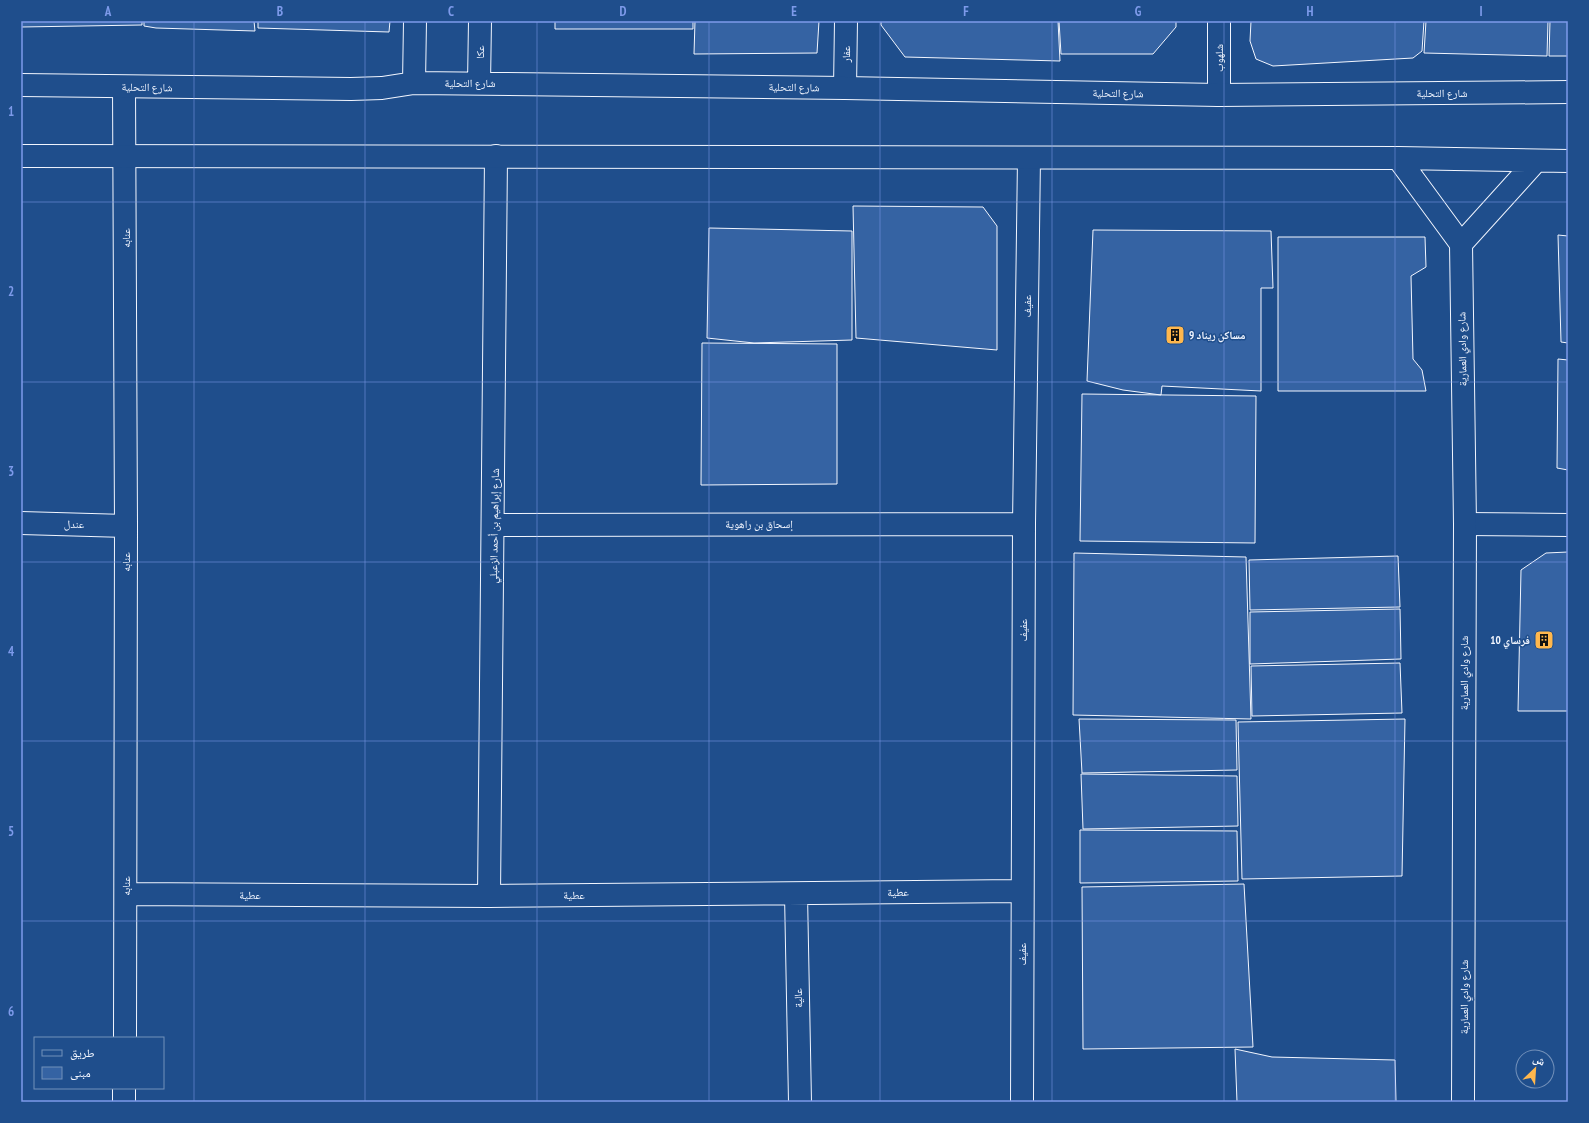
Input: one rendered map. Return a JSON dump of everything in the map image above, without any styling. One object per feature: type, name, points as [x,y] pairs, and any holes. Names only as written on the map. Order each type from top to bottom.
[{"type":"street","points":[[414,83],[415,21]]},
{"type":"street","name":"عكا","points":[[479,83],[480,21]]},
{"type":"street","name":"عفار","points":[[845,88],[846,21]]},
{"type":"street","name":"شلهوب","points":[[1219,21],[1219,95]]},
{"type":"street","name":"شارع التحلية","points":[[21,85],[351,89],[382,88],[414,83],[479,83],[1219,95],[1568,92]]},
{"type":"street","name":"عنابه","points":[[124,87],[126,526],[125,1037]]},
{"type":"street","points":[[21,156],[1398,158],[1568,161]]},
{"type":"street","name":"شارع إبراهيم بن أحمد الزعبلي","points":[[490,896],[496,156]]},
{"type":"street","name":"عفيف","points":[[1022,1102],[1024,524],[1029,158]]},
{"type":"street","points":[[1398,158],[1461,244],[1536,161]]},
{"type":"street","name":"شارع وادي العمارية","points":[[1461,244],[1464,524],[1463,1102]]},
{"type":"street","name":"عندل","points":[[21,523],[126,526]]},
{"type":"street","name":"إسحاق بن راهوية","points":[[494,525],[1024,524]]},
{"type":"street","points":[[1464,524],[1568,525]]},
{"type":"street","name":"عطية","points":[[126,894],[490,896],[1022,891]]},
{"type":"street","name":"عالية","points":[[796,894],[800,1102]]},
{"type":"street","points":[[124,1089],[124,1102]]},
{"type":"building","points":[[21,21],[142,21],[142,25],[21,27]]},
{"type":"building","points":[[144,21],[254,21],[255,31],[156,28],[144,26]]},
{"type":"building","points":[[258,21],[390,21],[389,32],[258,28]]},
{"type":"building","points":[[555,21],[693,21],[693,29],[555,29]]},
{"type":"building","points":[[695,21],[819,21],[817,53],[694,54]]},
{"type":"building","points":[[881,21],[1058,21],[1060,61],[905,57],[881,25]]},
{"type":"building","points":[[1059,21],[1176,21],[1176,27],[1153,54],[1061,54]]},
{"type":"building","points":[[1251,21],[1424,21],[1422,51],[1413,58],[1273,66],[1256,59],[1250,41]]},
{"type":"building","points":[[1426,21],[1548,21],[1547,56],[1424,53]]},
{"type":"building","points":[[1550,21],[1568,21],[1568,56],[1549,56]]},
{"type":"building","points":[[853,206],[983,207],[997,226],[997,350],[856,338]]},
{"type":"building","points":[[709,228],[852,231],[852,340],[754,343],[707,338]]},
{"type":"building","name":"مساكن ريناد 9","points":[[1093,230],[1271,231],[1273,288],[1261,288],[1261,391],[1162,386],[1161,395],[1123,390],[1087,381]]},
{"type":"building","points":[[1558,235],[1568,236],[1568,343],[1561,342]]},
{"type":"building","points":[[1278,237],[1425,237],[1426,267],[1411,276],[1413,359],[1422,370],[1426,391],[1278,391]]},
{"type":"building","points":[[702,343],[837,344],[837,484],[701,485]]},
{"type":"building","points":[[1558,359],[1568,360],[1568,470],[1557,468]]},
{"type":"building","points":[[1082,394],[1256,396],[1255,543],[1080,541]]},
{"type":"building","name":"فرساي 10","points":[[1568,552],[1568,711],[1518,711],[1521,570],[1546,553]]},
{"type":"building","points":[[1074,553],[1246,557],[1251,719],[1073,715]]},
{"type":"building","points":[[1398,556],[1400,607],[1250,610],[1249,560]]},
{"type":"building","points":[[1400,609],[1401,659],[1250,664],[1250,612]]},
{"type":"building","points":[[1400,663],[1402,713],[1252,716],[1251,666]]},
{"type":"building","points":[[1079,719],[1236,720],[1237,770],[1082,773]]},
{"type":"building","points":[[1405,719],[1402,876],[1242,879],[1238,722]]},
{"type":"building","points":[[1081,774],[1237,776],[1238,826],[1083,829]]},
{"type":"building","points":[[1080,830],[1237,831],[1238,881],[1080,883]]},
{"type":"building","points":[[1244,884],[1253,1047],[1083,1049],[1082,887]]},
{"type":"building","points":[[1235,1049],[1272,1057],[1395,1060],[1396,1102],[1237,1102]]},
{"type":"place","name":"مساكن ريناد 9","points":[[1175,335]]},
{"type":"place","name":"فرساي 10","points":[[1544,640]]}]
